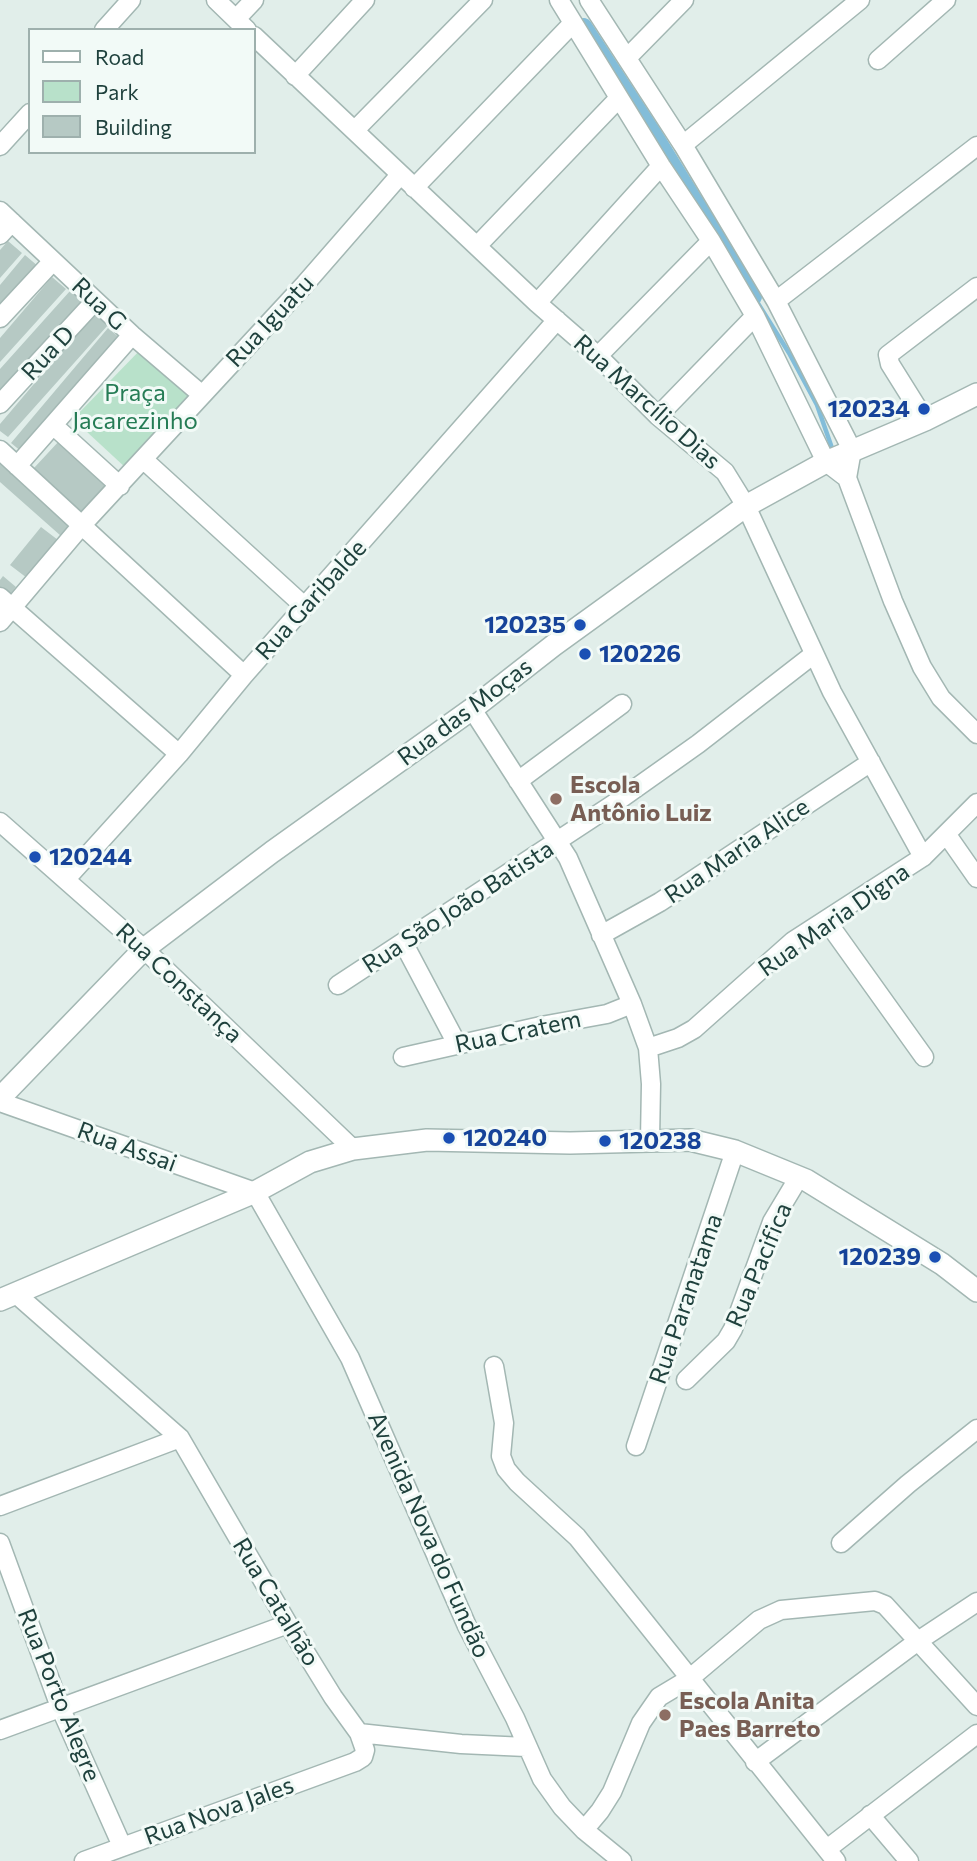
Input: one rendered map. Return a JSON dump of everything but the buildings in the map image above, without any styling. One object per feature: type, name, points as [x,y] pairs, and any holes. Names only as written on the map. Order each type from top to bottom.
[{"type":"street","points":[[105,28],[131,0]]},
{"type":"street","points":[[216,0],[241,24],[254,0]]},
{"type":"street","points":[[295,76],[365,0]]},
{"type":"street","points":[[355,130],[482,0]]},
{"type":"street","points":[[559,0],[661,166],[711,241],[755,316],[827,462],[847,478]]},
{"type":"street","points":[[589,0],[683,145],[776,301],[852,450],[847,478],[893,601],[922,667],[941,698],[977,734]]},
{"type":"street","points":[[627,58],[684,0]]},
{"type":"street","points":[[683,145],[860,0]]},
{"type":"street","points":[[878,60],[946,0]]},
{"type":"street","points":[[414,188],[573,23]]},
{"type":"street","name":"Rua Marcílio Dias","points":[[256,38],[537,303],[725,472],[746,506],[832,692],[923,857]]},
{"type":"street","points":[[477,246],[619,98]]},
{"type":"street","points":[[0,146],[28,115]]},
{"type":"street","points":[[776,301],[977,146]]},
{"type":"street","points":[[537,303],[661,166]]},
{"type":"street","name":"Rua Iguatu","points":[[0,622],[6,602],[144,460],[201,394],[305,284],[400,175]]},
{"type":"street","name":"Rua G","points":[[4,223],[53,261],[132,335],[201,394]]},
{"type":"street","points":[[598,356],[711,241]]},
{"type":"street","points":[[0,318],[53,261]]},
{"type":"street","points":[[925,420],[890,364],[888,355],[977,287]]},
{"type":"street","name":"Rua D","points":[[0,404],[96,301]]},
{"type":"street","points":[[659,415],[755,316]]},
{"type":"street","name":"Rua Garibalde","points":[[66,879],[179,754],[244,675],[556,320]]},
{"type":"street","points":[[17,466],[132,335]]},
{"type":"street","name":"Rua das Moças","points":[[0,1100],[144,949],[272,852],[472,709],[554,645],[746,506],[827,462],[925,420],[977,394]]},
{"type":"street","points":[[53,425],[120,486]]},
{"type":"street","points":[[0,450],[244,675]]},
{"type":"street","points":[[144,460],[304,607]]},
{"type":"street","points":[[6,602],[179,754]]},
{"type":"street","name":"Rua São João Batista","points":[[338,985],[558,841],[698,744],[814,654]]},
{"type":"street","points":[[518,781],[621,704]]},
{"type":"street","points":[[472,709],[568,858],[632,1004],[648,1048],[651,1084],[650,1140]]},
{"type":"street","name":"Rua Maria Alice","points":[[601,935],[660,902],[872,762]]},
{"type":"street","name":"Rua Maria Digna","points":[[648,1048],[678,1038],[694,1029],[783,950],[923,857],[977,803]]},
{"type":"street","name":"Rua Constança","points":[[0,822],[144,949],[353,1149]]},
{"type":"street","points":[[947,835],[977,878]]},
{"type":"street","points":[[826,920],[923,1057]]},
{"type":"street","points":[[404,944],[457,1044]]},
{"type":"street","name":"Rua Cratem","points":[[403,1058],[457,1044],[607,1014],[632,1004]]},
{"type":"street","name":"Rua Assai","points":[[0,1100],[255,1192]]},
{"type":"street","points":[[5,1292],[255,1192],[310,1162],[353,1149],[427,1140],[570,1143],[690,1140],[735,1151],[799,1177],[942,1264],[977,1291]]},
{"type":"street","name":"Rua Paranatama","points":[[636,1446],[735,1151]]},
{"type":"street","name":"Rua Pacifica","points":[[686,1380],[726,1340],[733,1329],[772,1222],[799,1177]]},
{"type":"street","name":"Avenida Nova do Fundão","points":[[255,1192],[350,1358],[467,1626],[515,1718],[542,1779],[562,1807],[605,1853],[622,1861]]},
{"type":"street","name":"Rua Catalhão","points":[[5,1292],[180,1438],[288,1624],[333,1697],[359,1733]]},
{"type":"street","points":[[494,1366],[504,1423],[501,1456],[506,1469],[577,1537],[831,1855],[870,1815],[977,1734]]},
{"type":"street","points":[[841,1543],[908,1484],[977,1429]]},
{"type":"street","points":[[0,1506],[180,1438]]},
{"type":"street","name":"Rua Porto Alegre","points":[[0,1543],[60,1707],[122,1846]]},
{"type":"street","points":[[584,1830],[612,1792],[641,1723],[659,1698],[689,1679],[759,1620],[781,1610],[875,1601],[885,1605],[977,1706]]},
{"type":"street","points":[[755,1762],[918,1641],[977,1602]]},
{"type":"street","points":[[0,1730],[288,1624]]},
{"type":"street","points":[[359,1733],[473,1745],[526,1747]]},
{"type":"street","name":"Rua Nova Jales","points":[[84,1861],[355,1762],[363,1757],[365,1750],[359,1733]]},
{"type":"street","points":[[870,1815],[909,1861]]},
{"type":"green space","name":"Praça Jacarezinho","points":[[143,347],[196,395],[127,469],[73,419]]},
{"type":"waterway","points":[[584,26],[653,132],[754,297]]},
{"type":"waterway","points":[[754,297],[817,405],[833,451]]},
{"type":"place","name":"120234","points":[[924,409]]},
{"type":"place","name":"120235","points":[[580,625]]},
{"type":"place","name":"120226","points":[[585,654]]},
{"type":"place","name":"Escola Antônio Luiz","points":[[556,799]]},
{"type":"place","name":"120244","points":[[35,857]]},
{"type":"place","name":"120240","points":[[449,1138]]},
{"type":"place","name":"120238","points":[[605,1141]]},
{"type":"place","name":"120239","points":[[935,1257]]},
{"type":"place","name":"Escola Anita Paes Barreto","points":[[665,1715]]}]
